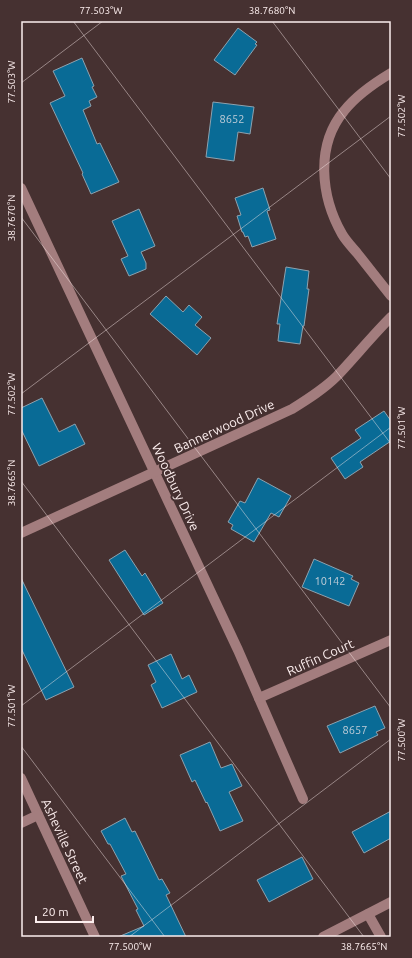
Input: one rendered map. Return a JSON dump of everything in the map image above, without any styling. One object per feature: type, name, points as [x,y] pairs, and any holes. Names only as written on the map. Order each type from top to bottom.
[{"type":"street","points":[[391,73],[354,100],[343,111],[333,128],[326,150],[324,174],[325,185],[333,214],[343,235],[391,296]]},
{"type":"street","name":"Woodbury Drive","points":[[21,188],[238,650],[303,799]]},
{"type":"street","name":"Bannerwood Drive","points":[[21,533],[292,409],[313,396],[336,377],[376,331],[391,317]]},
{"type":"street","name":"Ruffin Court","points":[[259,698],[391,640]]},
{"type":"street","name":"Asheville Street","points":[[21,778],[95,937]]},
{"type":"street","points":[[21,823],[38,815]]},
{"type":"street","points":[[323,937],[391,902]]},
{"type":"street","points":[[368,914],[381,937]]},
{"type":"building","points":[[238,28],[257,42],[255,44],[257,45],[235,75],[214,60]]},
{"type":"building","points":[[82,58],[97,97],[89,101],[91,106],[83,110],[97,144],[100,143],[119,182],[91,194],[82,174],[83,173],[50,103],[65,96],[53,71]]},
{"type":"building","points":[[213,102],[254,107],[250,134],[238,132],[234,161],[206,157]]},
{"type":"building","points":[[263,188],[270,210],[267,211],[276,239],[252,247],[248,236],[245,237],[242,232],[237,216],[241,215],[235,198]]},
{"type":"building","points":[[139,209],[155,246],[141,252],[146,263],[146,269],[129,276],[121,259],[128,256],[112,221]]},
{"type":"building","points":[[286,267],[309,271],[307,289],[309,289],[300,344],[278,341],[280,324],[277,324]]},
{"type":"building","points":[[166,296],[183,312],[189,305],[202,317],[195,325],[211,338],[197,355],[150,314]]},
{"type":"building","points":[[42,398],[59,432],[75,424],[85,444],[39,466],[21,429],[21,408]]},
{"type":"building","points":[[384,411],[391,421],[391,441],[360,462],[363,467],[345,479],[331,458],[361,438],[355,430]]},
{"type":"building","points":[[258,478],[291,496],[279,517],[271,513],[254,542],[231,529],[233,525],[228,522],[240,501],[245,503]]},
{"type":"building","points":[[125,550],[142,576],[145,573],[163,603],[144,615],[109,560]]},
{"type":"building","points":[[314,559],[353,576],[351,579],[359,583],[349,606],[302,587]]},
{"type":"building","points":[[21,578],[74,687],[46,700],[21,648]]},
{"type":"building","points":[[171,654],[182,679],[189,675],[197,692],[162,708],[151,685],[156,682],[148,665]]},
{"type":"building","points":[[375,706],[385,728],[376,732],[378,735],[340,753],[327,726]]},
{"type":"building","points":[[210,742],[221,768],[232,764],[242,786],[229,792],[243,821],[220,831],[207,802],[206,803],[195,780],[192,782],[180,755]]},
{"type":"building","points":[[391,811],[391,838],[364,853],[352,832]]},
{"type":"building","points":[[125,818],[132,832],[135,831],[159,880],[162,879],[170,893],[166,895],[186,937],[118,937],[144,926],[136,910],[138,909],[121,876],[126,874],[110,844],[108,844],[101,831]]},
{"type":"building","points":[[302,857],[313,879],[269,902],[257,880]]}]
